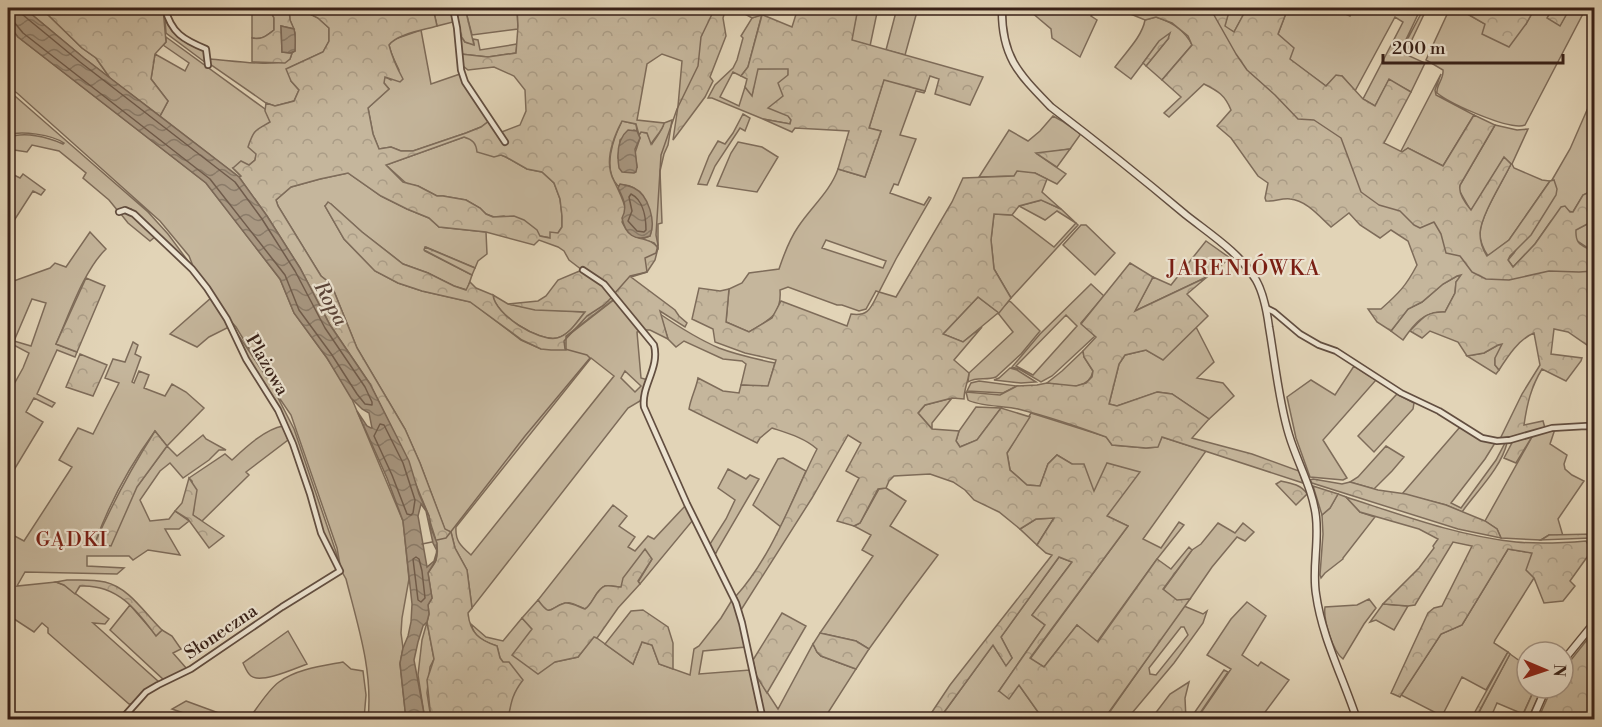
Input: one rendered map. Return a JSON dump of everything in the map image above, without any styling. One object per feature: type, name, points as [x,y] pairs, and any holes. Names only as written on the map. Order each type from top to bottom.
[{"type":"street","points":[[165,8],[173,28],[190,42],[206,49],[208,66]]},
{"type":"street","points":[[453,8],[461,70],[465,82],[505,142]]},
{"type":"street","points":[[1002,8],[1006,46],[1011,60],[1051,107],[1237,256],[1261,290],[1288,434],[1312,497],[1316,514],[1315,592],[1319,613],[1357,720]]},
{"type":"street","name":"Plażowa","points":[[119,212],[125,210],[134,214],[192,269],[227,319],[246,359],[278,410],[292,444],[321,533],[340,571]]},
{"type":"street","points":[[583,270],[601,281],[655,348],[653,373],[643,399],[644,407],[691,512],[736,603],[763,720]]},
{"type":"street","points":[[1266,308],[1300,334],[1319,345],[1336,351],[1401,393],[1439,411],[1482,438],[1497,441],[1510,440],[1552,428],[1594,427]]},
{"type":"street","name":"Słoneczna","points":[[121,720],[146,692],[191,669],[340,571]]},
{"type":"street","points":[[1575,646],[1594,623]]},
{"type":"street","points":[[1532,720],[1541,700]]},
{"type":"green space","points":[[24,8],[41,8],[82,48],[96,58],[110,78],[84,58]]},
{"type":"green space","points":[[41,8],[163,8],[166,42],[155,54],[151,79],[168,101],[160,116],[110,78],[96,58],[82,48]]},
{"type":"green space","points":[[252,8],[260,8],[272,14],[274,18],[274,30],[261,38],[252,38]]},
{"type":"green space","points":[[260,8],[289,8],[290,20],[294,29],[281,26],[282,52],[292,53],[290,59],[285,63],[252,62],[252,38],[261,38],[274,30],[272,14]]},
{"type":"green space","points":[[289,8],[309,8],[310,14],[329,28],[329,41],[323,52],[291,67],[291,81],[299,90],[294,101],[275,106],[266,103],[210,64],[210,59],[275,63],[290,59],[295,51],[295,33],[290,20]]},
{"type":"green space","points":[[309,8],[433,8],[437,26],[404,35],[389,45],[403,79],[400,82],[385,77],[384,83],[389,89],[368,108],[373,134],[379,149],[391,147],[401,151],[413,151],[466,133],[489,121],[499,133],[520,125],[526,111],[525,90],[514,76],[494,67],[468,70],[463,66],[461,54],[488,57],[516,53],[517,8],[726,8],[723,18],[726,36],[710,77],[713,81],[705,97],[673,140],[682,61],[662,54],[647,64],[637,120],[664,123],[662,128],[651,144],[647,133],[641,132],[639,135],[636,124],[622,121],[611,151],[611,174],[626,212],[622,222],[631,234],[650,241],[658,248],[655,260],[647,272],[631,277],[675,310],[687,323],[685,327],[660,311],[668,339],[650,330],[643,330],[617,299],[566,336],[566,350],[541,349],[522,340],[470,302],[422,291],[398,283],[375,271],[344,239],[325,206],[328,202],[331,204],[403,264],[466,290],[470,282],[476,288],[493,295],[501,311],[509,318],[529,331],[549,338],[557,338],[565,334],[585,312],[535,310],[508,304],[538,301],[546,296],[558,280],[582,270],[558,247],[539,240],[534,245],[486,232],[439,227],[429,218],[381,196],[348,173],[291,187],[276,200],[321,276],[331,284],[357,348],[405,429],[445,529],[451,532],[455,548],[467,570],[472,608],[468,613],[473,631],[480,638],[497,646],[503,662],[509,662],[523,680],[514,694],[508,719],[431,719],[427,680],[434,659],[427,622],[428,605],[432,598],[428,573],[435,562],[437,549],[429,516],[395,434],[370,384],[330,325],[300,268],[239,177],[241,176],[233,168],[241,161],[249,165],[255,160],[256,154],[248,147],[256,131],[270,122],[265,111],[266,103],[275,106],[294,101],[299,90],[291,81],[286,69],[323,52],[329,41],[329,28],[310,14]],"holes":[[[464,137],[475,144],[477,152],[494,157],[501,155],[506,157],[527,169],[542,172],[554,183],[560,199],[562,216],[562,227],[558,233],[550,232],[550,238],[540,236],[537,230],[514,216],[493,217],[466,200],[437,196],[418,186],[403,182],[386,165]]]},
{"type":"green space","points":[[433,8],[450,8],[453,22],[437,26]]},
{"type":"green space","points":[[456,8],[465,8],[474,45],[465,42],[461,36]]},
{"type":"green space","points":[[465,8],[517,8],[518,29],[472,35]]},
{"type":"green space","points":[[734,8],[767,8],[763,15],[792,27],[798,8],[858,8],[852,40],[983,77],[970,105],[935,94],[939,79],[930,76],[925,91],[884,80],[869,128],[881,131],[865,177],[838,169],[849,131],[795,128],[792,132],[763,119],[790,124],[791,120],[788,116],[768,108],[783,96],[778,83],[788,75],[788,69],[758,69],[752,96],[745,87],[747,79],[741,76],[748,67],[762,15],[752,18]]},
{"type":"green space","points":[[858,8],[878,8],[870,46],[851,40]]},
{"type":"green space","points":[[897,8],[918,8],[905,55],[886,50]]},
{"type":"green space","points":[[1034,8],[1096,8],[1091,16],[1097,20],[1080,57],[1052,38],[1051,29],[1031,12]]},
{"type":"green space","points":[[1116,8],[1230,8],[1225,26],[1234,32],[1247,8],[1288,8],[1278,34],[1294,48],[1290,59],[1326,86],[1336,75],[1342,76],[1363,99],[1375,106],[1389,79],[1411,92],[1384,143],[1402,152],[1408,148],[1443,166],[1474,115],[1495,125],[1460,185],[1460,192],[1471,210],[1504,157],[1511,164],[1481,226],[1481,239],[1487,256],[1509,240],[1550,181],[1554,180],[1557,189],[1556,195],[1531,235],[1510,256],[1508,260],[1513,267],[1535,244],[1561,207],[1565,206],[1573,212],[1583,195],[1594,190],[1594,223],[1589,223],[1576,230],[1576,235],[1578,242],[1594,252],[1594,349],[1568,332],[1554,329],[1551,354],[1582,358],[1566,381],[1542,369],[1538,376],[1530,396],[1524,425],[1543,421],[1545,428],[1500,439],[1522,394],[1540,365],[1534,333],[1519,344],[1499,370],[1495,365],[1495,358],[1502,344],[1484,353],[1467,356],[1458,342],[1430,331],[1422,338],[1410,331],[1429,314],[1445,312],[1455,293],[1456,282],[1461,275],[1443,284],[1422,302],[1408,309],[1391,331],[1377,322],[1368,309],[1381,309],[1406,284],[1417,265],[1408,241],[1391,230],[1380,238],[1360,225],[1349,213],[1331,227],[1302,202],[1287,199],[1266,201],[1268,183],[1258,176],[1231,138],[1217,126],[1231,110],[1220,94],[1204,84],[1169,117],[1164,113],[1181,97],[1162,80],[1192,45],[1188,36],[1172,23],[1156,17],[1145,20]]},
{"type":"green space","points":[[1230,8],[1247,8],[1234,32],[1224,27]]},
{"type":"green space","points":[[1288,8],[1332,8],[1350,16],[1354,8],[1368,13],[1371,8],[1421,8],[1402,48],[1407,55],[1425,63],[1411,92],[1389,80],[1375,106],[1363,99],[1403,22],[1395,17],[1355,91],[1342,76],[1336,76],[1326,86],[1289,59],[1278,34]]},
{"type":"green space","points":[[1424,8],[1427,8],[1407,50],[1405,44]]},
{"type":"green space","points":[[1450,8],[1457,8],[1485,24],[1526,24],[1535,8],[1553,8],[1548,18],[1560,25],[1570,8],[1586,8],[1525,125],[1517,126],[1494,120],[1467,110],[1437,93],[1443,70],[1426,60]]},
{"type":"green space","points":[[1457,8],[1535,8],[1509,47],[1482,34],[1485,24]]},
{"type":"green space","points":[[1553,8],[1570,8],[1560,26],[1547,18]]},
{"type":"green space","points":[[762,14],[748,67],[741,76],[733,72],[720,97],[739,106],[745,87],[752,95],[757,69],[789,68],[784,100],[791,120],[790,124],[763,119],[708,98],[715,85],[733,68],[743,38],[741,36],[752,18]]},
{"type":"green space","points":[[1156,17],[1177,27],[1192,45],[1162,80],[1146,66],[1168,39],[1159,42],[1131,79],[1115,67],[1137,39],[1145,20]]},
{"type":"green space","points":[[165,19],[181,39],[205,51],[206,63],[166,33]]},
{"type":"green space","points":[[8,24],[18,37],[206,183],[280,279],[294,313],[349,392],[403,521],[409,579],[402,618],[403,648],[400,664],[406,719],[368,719],[366,666],[355,614],[346,579],[341,570],[337,548],[291,415],[274,390],[294,429],[339,566],[322,533],[291,437],[231,324],[267,378],[236,327],[193,266],[189,256],[160,221],[8,87]]},
{"type":"green space","points":[[421,30],[431,84],[460,74],[464,84],[489,121],[466,133],[413,151],[401,151],[391,147],[379,149],[373,134],[368,108],[389,89],[384,83],[384,76],[391,80],[399,70],[389,45],[392,40]]},
{"type":"green space","points":[[1170,33],[1168,39],[1146,66],[1143,63],[1159,41]]},
{"type":"green space","points":[[461,36],[465,42],[474,44],[473,39],[478,40],[480,50],[517,44],[516,53],[488,57],[461,54]]},
{"type":"green space","points":[[166,37],[265,109],[271,123],[262,127],[255,160],[249,165],[233,168],[242,177],[160,116],[168,101],[151,79],[155,54],[185,71],[189,63],[163,45]]},
{"type":"green space","points":[[1441,74],[1435,90],[1436,95],[1474,115],[1443,166],[1408,148],[1401,151]]},
{"type":"green space","points":[[884,79],[925,91],[924,93],[916,91],[900,135],[916,139],[898,185],[894,184],[890,193],[924,205],[929,197],[931,198],[879,292],[876,291],[866,309],[859,311],[788,287],[780,290],[779,305],[773,316],[749,332],[726,322],[729,289],[742,283],[749,273],[779,269],[795,232],[825,192],[838,169],[865,177],[881,131],[869,128]],"holes":[[[826,240],[886,261],[883,268],[822,248]]]},
{"type":"green space","points":[[8,90],[148,212],[188,261],[131,209],[124,208],[118,211],[109,200],[83,178],[86,173],[59,151],[32,145],[27,152],[8,149],[8,138],[21,135],[64,143],[36,134],[8,135]]},
{"type":"green space","points":[[1594,94],[1594,190],[1583,195],[1573,212],[1568,211],[1551,221],[1535,244],[1513,267],[1508,260],[1554,181],[1552,180],[1570,149]]},
{"type":"green space","points":[[743,114],[750,118],[745,131],[740,128],[715,166],[707,185],[698,184],[709,156],[718,141],[725,144]]},
{"type":"green space","points":[[1053,116],[1080,135],[1070,149],[1037,154],[1066,174],[1057,184],[1035,173],[979,177],[1009,130],[1028,141]]},
{"type":"green space","points":[[672,120],[668,145],[660,171],[662,223],[658,224],[658,248],[654,243],[642,239],[650,236],[652,228],[645,201],[634,188],[626,185],[618,186],[613,179],[610,163],[615,136],[622,121],[636,124],[637,131],[634,130],[620,140],[618,158],[637,167],[635,153],[641,132],[647,133],[652,144],[664,123]]},
{"type":"green space","points":[[1495,125],[1517,130],[1528,129],[1512,164],[1514,168],[1550,181],[1509,240],[1488,256],[1481,240],[1481,227],[1488,208],[1511,164],[1504,158],[1471,211],[1459,190]]},
{"type":"green space","points":[[464,137],[472,139],[476,145],[506,157],[527,169],[542,172],[554,183],[560,199],[562,216],[562,227],[558,233],[551,238],[540,236],[504,216],[494,217],[486,214],[466,200],[437,196],[418,186],[407,184],[386,165]]},
{"type":"green space","points":[[738,142],[762,147],[778,157],[757,192],[717,186]]},
{"type":"green space","points":[[1070,149],[1057,167],[1036,153]]},
{"type":"green space","points":[[1017,171],[1035,173],[1047,179],[1042,192],[1061,209],[1041,200],[1019,206],[1012,215],[994,214],[991,240],[994,269],[1011,298],[999,313],[978,297],[943,334],[963,342],[982,327],[954,360],[969,373],[964,399],[952,398],[925,405],[918,413],[932,429],[959,431],[956,441],[960,447],[977,440],[1001,408],[1030,417],[1007,453],[1010,470],[1027,485],[1040,486],[1048,464],[1057,455],[1072,464],[1084,464],[1094,491],[1107,463],[1140,472],[1107,516],[1128,526],[1030,658],[1044,667],[1077,625],[1098,642],[1157,559],[1171,569],[1189,547],[1192,550],[1163,589],[1177,600],[1190,599],[1104,719],[1043,719],[1019,685],[1009,699],[999,691],[1045,625],[1032,615],[1072,562],[1059,557],[1001,637],[1012,658],[1006,666],[993,645],[942,715],[928,718],[950,685],[1052,555],[1037,545],[1054,518],[1036,519],[1020,529],[999,512],[974,500],[953,482],[930,474],[894,476],[886,488],[878,489],[860,523],[854,526],[837,521],[859,478],[846,471],[861,443],[848,435],[812,498],[741,610],[736,596],[761,563],[817,449],[801,439],[772,428],[757,443],[689,409],[698,378],[723,391],[739,393],[741,385],[768,386],[776,360],[745,353],[715,342],[713,329],[692,319],[699,288],[720,291],[729,289],[726,322],[749,332],[772,318],[781,301],[847,326],[851,314],[866,312],[879,292],[896,297],[952,202],[963,178],[1014,176]]},
{"type":"green space","points":[[8,172],[20,178],[23,174],[45,190],[41,195],[33,191],[8,230],[9,197]]},
{"type":"green space","points":[[348,173],[381,196],[429,218],[439,227],[486,232],[487,254],[478,261],[475,268],[426,247],[425,251],[472,275],[467,290],[403,264],[331,204],[325,206],[344,239],[375,271],[398,283],[471,302],[521,340],[541,349],[566,337],[615,299],[641,331],[637,332],[641,378],[648,380],[640,401],[628,408],[472,608],[467,570],[455,548],[451,532],[445,530],[405,429],[357,348],[331,284],[321,276],[278,206],[276,200],[291,187]],"holes":[[[591,358],[614,376],[471,555],[459,543],[456,527]],[[625,371],[641,386],[635,392],[621,378]]]},
{"type":"green space","points":[[1042,200],[1061,209],[1076,223],[1057,211],[1045,220],[1019,206]]},
{"type":"green space","points":[[128,211],[163,244],[155,237],[150,241],[128,223],[120,213]]},
{"type":"green space","points":[[994,214],[1012,215],[1054,247],[1076,223],[1078,225],[1011,298],[994,269],[991,240]]},
{"type":"green space","points":[[1594,223],[1594,252],[1576,240],[1575,230]]},
{"type":"green space","points":[[1081,225],[1086,225],[1115,253],[1095,275],[1063,245]]},
{"type":"green space","points":[[90,232],[106,249],[84,281],[56,344],[77,352],[75,357],[57,350],[37,394],[55,403],[52,407],[34,398],[26,412],[43,422],[14,470],[8,466],[8,395],[29,353],[8,342],[8,283],[50,268],[55,263],[66,267]],"holes":[[[32,299],[46,303],[31,346],[14,341]]]},
{"type":"green space","points":[[1206,241],[1230,258],[1207,277],[1135,311],[1153,277],[1171,285]]},
{"type":"green space","points":[[425,247],[475,268],[472,275],[424,250]]},
{"type":"green space","points":[[1130,263],[1153,277],[1135,311],[1207,277],[1187,294],[1208,316],[1163,360],[1146,350],[1125,355],[1119,364],[1109,404],[1117,406],[1157,392],[1172,394],[1209,419],[1192,438],[1252,454],[1299,471],[1303,483],[1162,437],[1158,447],[1112,445],[1106,437],[1051,418],[1018,409],[978,404],[968,400],[966,392],[1000,395],[1017,386],[1047,383],[1076,386],[1086,383],[1092,377],[1093,371],[1083,351],[1096,337],[1081,324]]},
{"type":"green space","points":[[1462,275],[1456,282],[1455,293],[1445,312],[1425,316],[1403,340],[1391,331],[1408,309],[1422,302],[1443,284]]},
{"type":"green space","points":[[86,278],[105,286],[77,352],[56,344]]},
{"type":"green space","points":[[1091,284],[1104,296],[1081,323],[1095,336],[1052,376],[1041,382],[1012,367],[1040,334]],"holes":[[[1066,315],[1077,326],[1033,375],[1016,366]]]},
{"type":"green space","points":[[493,295],[508,304],[535,309],[585,312],[566,334],[557,338],[549,338],[519,326],[501,311]]},
{"type":"green space","points":[[978,297],[998,312],[1009,301],[1011,302],[1040,331],[1021,354],[996,377],[968,382],[969,373],[1013,332],[998,313],[963,342],[943,334]]},
{"type":"green space","points":[[211,298],[229,327],[209,337],[197,347],[170,334]]},
{"type":"green space","points":[[660,314],[719,348],[775,363],[768,387],[741,385],[746,364],[742,361],[723,359],[684,341],[676,347],[668,339]]},
{"type":"green space","points":[[1196,327],[1214,362],[1197,378],[1223,383],[1234,396],[1209,419],[1172,394],[1158,392],[1117,406],[1109,404],[1119,364],[1125,355],[1146,350],[1163,359]]},
{"type":"green space","points":[[133,342],[138,345],[135,354],[141,357],[132,382],[134,383],[139,371],[149,375],[144,388],[165,396],[172,384],[186,392],[204,408],[167,446],[177,456],[203,435],[226,450],[219,450],[183,478],[170,463],[160,471],[140,500],[150,521],[169,519],[175,511],[189,521],[179,529],[165,529],[180,555],[148,550],[133,560],[129,556],[87,556],[87,566],[124,568],[117,574],[25,572],[17,586],[56,582],[64,585],[109,619],[105,624],[93,623],[159,682],[132,704],[129,704],[48,633],[48,628],[42,623],[34,632],[8,615],[8,541],[11,534],[24,541],[72,467],[59,460],[78,428],[93,434],[119,383],[105,378],[113,359],[125,362]],"holes":[[[155,431],[167,446],[95,543],[121,485]]]},
{"type":"green space","points":[[1503,344],[1495,359],[1495,365],[1499,370],[1496,374],[1467,356],[1484,353]]},
{"type":"green space","points":[[1083,351],[1093,371],[1086,382],[1074,386],[1047,383],[1062,371]]},
{"type":"green space","points":[[80,354],[107,365],[93,396],[66,387]]},
{"type":"green space","points":[[1354,366],[1376,380],[1323,440],[1347,478],[1343,480],[1310,477],[1296,438],[1287,397],[1311,380],[1335,395]]},
{"type":"green space","points":[[1010,368],[1017,370],[1036,382],[994,380]]},
{"type":"green space","points":[[979,381],[1017,386],[1003,393],[967,391],[971,383]]},
{"type":"green space","points":[[1397,394],[1414,403],[1413,409],[1374,452],[1358,436]]},
{"type":"green space","points":[[952,398],[932,423],[932,429],[918,413],[925,405]]},
{"type":"green space","points":[[976,407],[1001,408],[977,440],[960,447],[956,441],[959,431]]},
{"type":"green space","points":[[1031,413],[1107,437],[1112,445],[1157,447],[1162,437],[1206,451],[1143,539],[1161,548],[1179,522],[1184,525],[1097,642],[1077,625],[1044,667],[1030,659],[1128,526],[1107,516],[1094,492],[1072,464],[1057,455],[1048,464],[1040,486],[1027,485],[1010,470],[1007,453]]},
{"type":"green space","points":[[283,426],[288,440],[246,472],[249,475],[202,521],[193,515],[192,481],[189,478],[225,454],[232,460],[262,435]]},
{"type":"green space","points":[[1460,427],[1482,440],[1495,443],[1451,503],[1461,508],[1507,443],[1500,461],[1462,512],[1446,505],[1402,494]]},
{"type":"green space","points":[[1555,429],[1550,444],[1567,455],[1565,469],[1584,481],[1558,519],[1563,536],[1549,535],[1541,540],[1501,538],[1497,529],[1485,521],[1533,435]]},
{"type":"green space","points":[[155,431],[167,446],[137,487],[111,546],[95,543],[138,458]]},
{"type":"green space","points":[[1533,435],[1516,463],[1504,458],[1513,441]]},
{"type":"green space","points":[[1386,446],[1404,457],[1374,489],[1350,482],[1358,477]]},
{"type":"green space","points":[[783,458],[806,471],[781,527],[753,505],[778,459]]},
{"type":"green space","points":[[728,469],[746,479],[750,475],[759,479],[716,553],[713,552],[710,544],[735,500],[718,488]]},
{"type":"green space","points":[[189,478],[197,490],[193,515],[224,536],[209,548],[188,519],[175,511],[182,503]]},
{"type":"green space","points":[[1310,480],[1342,484],[1350,482],[1446,505],[1485,521],[1497,529],[1501,538],[1458,529],[1312,483]]},
{"type":"green space","points":[[1281,481],[1299,486],[1307,494],[1296,505],[1276,484]]},
{"type":"green space","points":[[1313,486],[1338,494],[1330,508],[1322,515]]},
{"type":"green space","points":[[886,488],[906,501],[890,526],[938,555],[869,649],[856,641],[820,633],[873,556],[862,550],[871,535],[854,526],[860,523],[879,489]]},
{"type":"green space","points":[[1338,494],[1346,497],[1360,512],[1375,517],[1343,559],[1321,578],[1322,515],[1330,508]]},
{"type":"green space","points":[[1346,497],[1473,535],[1525,543],[1586,541],[1593,552],[1570,581],[1575,586],[1563,601],[1544,603],[1534,578],[1526,570],[1532,553],[1508,549],[1462,625],[1441,634],[1400,697],[1391,693],[1428,613],[1442,606],[1472,546],[1453,542],[1415,605],[1383,604],[1419,568],[1438,539],[1419,529],[1360,512]]},
{"type":"green space","points":[[613,505],[627,516],[619,526],[635,537],[628,547],[635,551],[648,536],[654,539],[686,505],[693,520],[640,584],[638,582],[652,559],[621,587],[605,586],[602,588],[585,609],[567,603],[545,611],[538,600]]},
{"type":"green space","points":[[1054,518],[1037,545],[1020,529],[1036,519]]},
{"type":"green space","points":[[1218,523],[1235,533],[1243,523],[1254,532],[1245,541],[1237,537],[1190,599],[1177,601],[1163,590],[1192,550],[1201,544]]},
{"type":"green space","points":[[1594,534],[1594,538],[1541,540],[1549,535]]},
{"type":"green space","points":[[645,549],[652,559],[638,581],[640,584],[618,608],[597,638],[594,637],[578,657],[555,662],[538,674],[512,655],[532,629],[522,618],[538,600],[548,610],[565,603],[585,609],[605,586],[621,587],[623,578]]},
{"type":"green space","points":[[1508,549],[1533,553],[1534,578],[1495,640],[1494,643],[1508,652],[1486,690],[1462,677],[1442,716],[1401,695],[1441,634],[1462,625]]},
{"type":"green space","points":[[1059,557],[1072,562],[1032,615],[1045,625],[999,691],[1019,685],[1043,719],[926,720],[942,715],[993,645],[1006,665],[1012,658],[1001,637]]},
{"type":"green space","points":[[96,580],[114,585],[130,596],[162,630],[156,636],[133,608],[105,589],[80,586],[75,594],[56,582]]},
{"type":"green space","points":[[1369,599],[1376,608],[1343,659],[1336,650],[1330,635],[1325,607],[1357,605]]},
{"type":"green space","points":[[732,600],[736,607],[746,647],[703,651],[699,674],[750,670],[760,719],[508,719],[515,690],[497,646],[480,638],[471,624],[486,637],[503,641],[522,618],[555,662],[578,657],[594,636],[633,664],[642,642],[652,645],[659,664],[690,675],[694,649],[699,646],[721,618]]},
{"type":"green space","points":[[1247,602],[1266,616],[1242,655],[1258,666],[1261,662],[1289,680],[1260,719],[1196,720],[1231,669],[1207,655],[1231,619]]},
{"type":"green space","points":[[1383,604],[1408,606],[1394,630],[1376,620],[1370,622]]},
{"type":"green space","points":[[130,605],[156,635],[162,630],[172,636],[181,649],[173,653],[187,669],[164,680],[110,630]]},
{"type":"green space","points":[[1184,606],[1203,614],[1207,611],[1203,623],[1174,663],[1127,719],[1104,720]],"holes":[[[1181,627],[1184,627],[1188,635],[1156,675],[1150,674],[1149,668]]]},
{"type":"green space","points":[[643,610],[668,627],[673,643],[673,669],[659,664],[652,645],[642,642],[633,664],[605,644],[631,611]]},
{"type":"green space","points":[[782,613],[806,626],[767,693],[756,675],[753,660]]},
{"type":"green space","points":[[427,622],[434,659],[430,667],[427,693],[431,719],[425,720],[418,675],[422,640]]},
{"type":"green space","points":[[288,631],[307,664],[270,677],[251,676],[243,663]]},
{"type":"green space","points":[[1594,631],[1594,719],[1538,719],[1547,700],[1575,700],[1575,655]]},
{"type":"green space","points":[[820,633],[856,641],[869,649],[856,669],[821,656],[817,652],[813,644]]},
{"type":"green space","points":[[813,644],[821,656],[856,669],[824,719],[765,719],[756,675],[778,709]]},
{"type":"green space","points":[[1508,652],[1510,654],[1475,719],[1471,719]]},
{"type":"green space","points":[[1510,654],[1515,658],[1515,700],[1529,700],[1523,714],[1497,703],[1490,719],[1475,720]]},
{"type":"green space","points":[[343,662],[351,669],[363,671],[366,695],[364,719],[249,719],[279,682],[310,669]]},
{"type":"green space","points":[[1224,670],[1228,672],[1196,719],[1190,719]]},
{"type":"green space","points":[[1189,682],[1185,698],[1186,719],[1151,719],[1170,694]]},
{"type":"green space","points":[[1530,700],[1537,700],[1528,719],[1521,719]]},
{"type":"green space","points":[[186,701],[235,719],[187,719],[189,715],[172,709]]},
{"type":"water","points":[[8,8],[24,8],[84,58],[239,177],[300,268],[330,325],[370,384],[409,461],[437,543],[437,550],[433,543],[426,511],[421,504],[418,516],[427,567],[434,561],[436,553],[436,560],[428,573],[432,598],[428,605],[429,614],[423,626],[414,660],[425,719],[406,719],[400,663],[411,622],[412,604],[403,521],[387,478],[357,411],[367,426],[372,428],[369,413],[351,398],[327,358],[294,313],[280,279],[206,183],[18,37],[8,24]]},
{"type":"water","points":[[281,26],[294,29],[295,51],[282,52]]},
{"type":"water","points":[[628,130],[637,131],[640,138],[635,149],[637,167],[634,173],[622,172],[619,168],[620,143]]},
{"type":"water","points":[[620,184],[632,187],[644,196],[652,217],[650,236],[640,238],[628,232],[622,218],[625,210],[618,188]]},
{"type":"waterway","points":[[615,293],[630,276],[647,272],[645,258],[656,253],[661,155],[677,109],[698,66],[701,37],[715,8]]},
{"type":"waterway","points":[[1210,8],[1247,70],[1298,119],[1314,120],[1341,138],[1361,192],[1379,205],[1400,211],[1420,228],[1434,222],[1441,234],[1446,253],[1460,256],[1472,272],[1486,279],[1509,280],[1549,271],[1594,271]]},
{"type":"waterway","points":[[437,540],[446,538],[525,436],[590,358],[587,355],[565,349],[564,341],[587,316],[612,297]]},
{"type":"waterway","points":[[422,544],[432,542]]},
{"type":"district","name":"JARENIÓWKA","points":[[1244,269]]},
{"type":"district","name":"GĄDKI","points":[[72,540]]},
{"type":"water label","name":"Ropa","points":[[330,304]]}]
